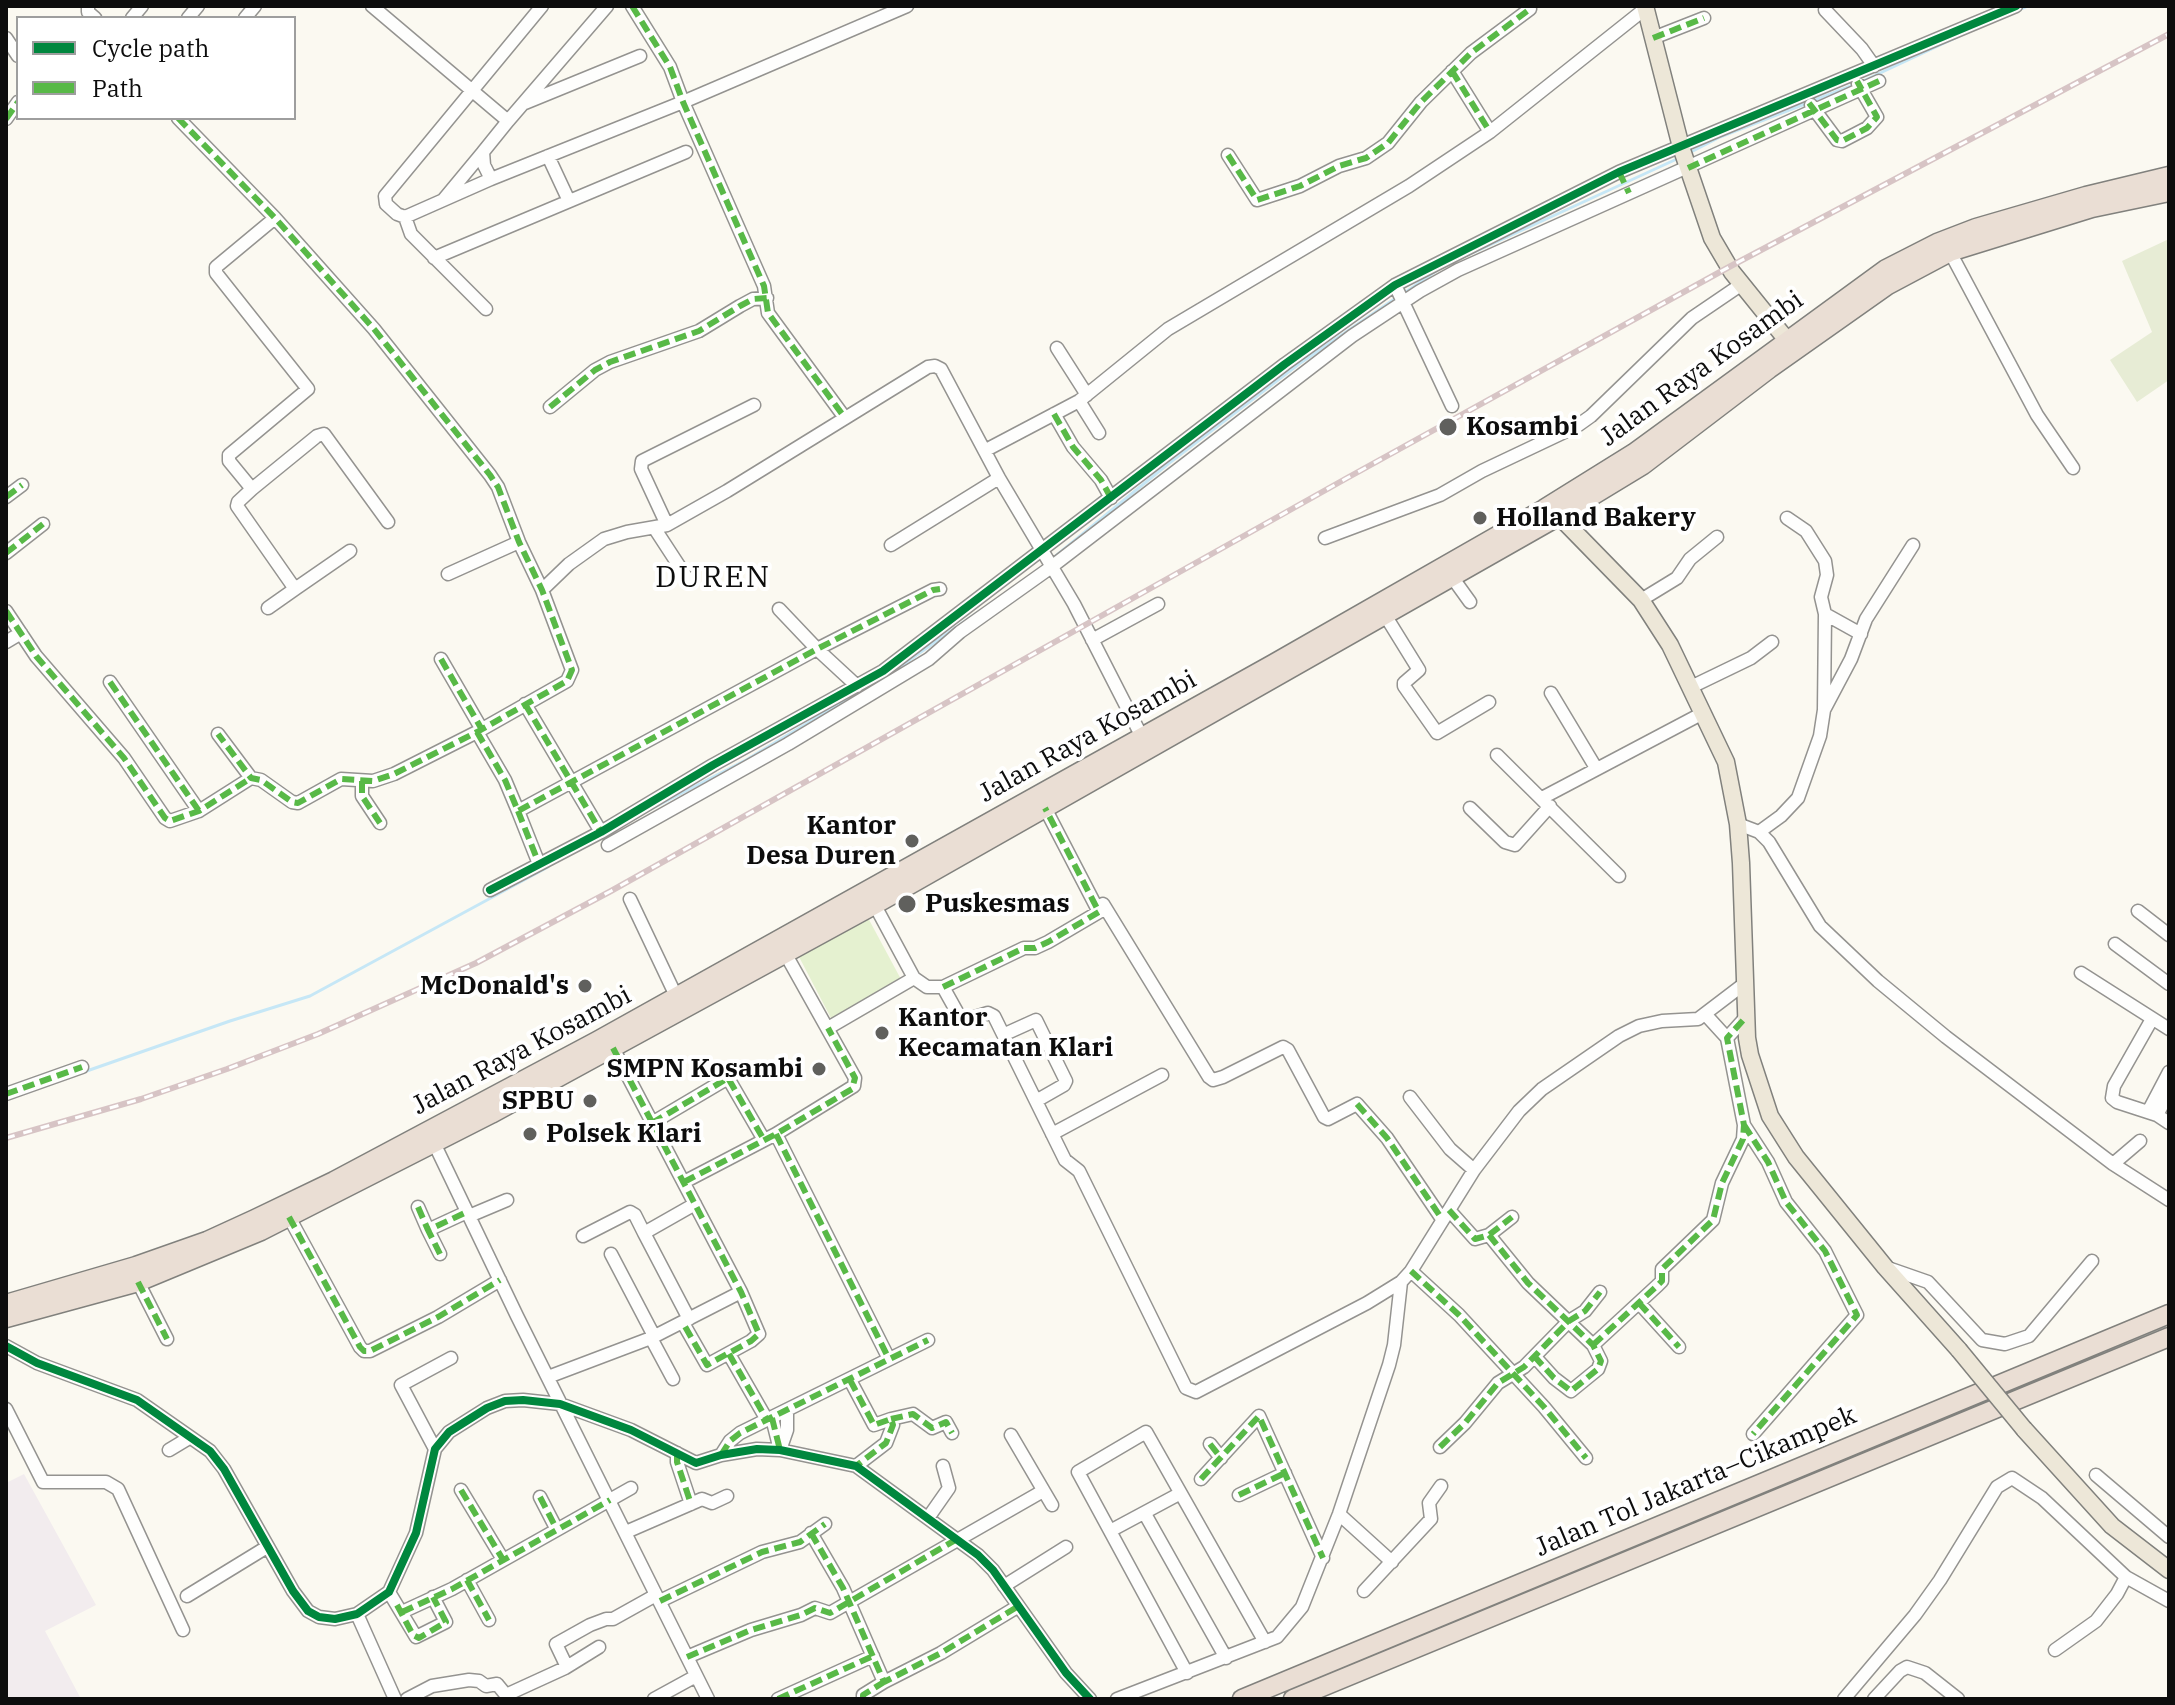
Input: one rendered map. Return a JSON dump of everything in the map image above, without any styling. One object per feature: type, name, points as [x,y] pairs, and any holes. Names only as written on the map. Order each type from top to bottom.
[{"type":"highway","name":"Jalan Raya Kosambi","points":[[6,1304],[136,1266],[207,1241],[604,1047],[785,953],[870,898],[1142,737],[1544,509],[1634,453],[1786,339],[1886,269],[1937,243],[1976,228],[2169,176]]},
{"type":"highway","name":"Jalan Raya Kosambi","points":[[6,1318],[138,1282],[289,1217],[434,1143],[604,1047],[676,996],[1045,808],[1559,516],[1643,465],[1769,369],[1888,285],[1950,252],[2092,208],[2169,192]]},
{"type":"highway","name":"Jalan Tol Jakarta–Cikampek","points":[[1242,1699],[2169,1314]]},
{"type":"highway","name":"Jalan Tol Jakarta–Cikampek","points":[[1293,1699],[2169,1337]]},
{"type":"main road","points":[[1645,7],[1684,158],[1712,238],[1729,267],[1786,339]]},
{"type":"main road","points":[[1559,516],[1641,600],[1670,645],[1726,762],[1738,824],[1750,1055],[1770,1116],[1796,1157],[1885,1267],[2024,1429],[2112,1526],[2169,1570]]},
{"type":"street","points":[[372,6],[508,121]]},
{"type":"street","points":[[486,309],[411,234],[405,217],[390,209],[385,196],[542,6]]},
{"type":"street","points":[[442,201],[607,6]]},
{"type":"street","points":[[632,6],[670,67],[760,276],[768,313],[845,418]]},
{"type":"street","points":[[405,217],[907,6]]},
{"type":"street","points":[[1858,82],[1874,66],[2016,6]]},
{"type":"street","points":[[986,450],[1083,398],[1168,329],[1409,186],[1490,132],[1645,7]]},
{"type":"street","points":[[1228,155],[1257,200],[1300,186],[1339,166],[1381,150],[1471,53],[1530,9]]},
{"type":"street","points":[[1825,10],[1874,66]]},
{"type":"street","points":[[1653,38],[1704,18]]},
{"type":"street","points":[[523,104],[640,56]]},
{"type":"street","points":[[1452,71],[1490,132]]},
{"type":"street","points":[[956,626],[1046,560],[1111,498],[1285,364],[1398,294],[1624,182],[1858,82],[1879,81]]},
{"type":"street","points":[[1809,102],[1837,140],[1842,141],[1867,128],[1877,117],[1858,82]]},
{"type":"street","points":[[490,890],[601,832],[645,814],[885,678],[1352,336],[1398,294],[1458,270],[1624,182],[1809,102]]},
{"type":"street","points":[[180,120],[275,218],[374,329],[490,475],[542,590],[572,667],[567,681],[394,774],[373,781],[341,779],[294,804],[261,780],[251,778],[218,734]]},
{"type":"street","points":[[483,152],[484,165],[491,179]]},
{"type":"street","points":[[434,258],[686,152]]},
{"type":"street","points":[[548,156],[569,201]]},
{"type":"street","points":[[252,489],[229,461],[229,455],[308,389],[219,279],[216,267],[275,218]]},
{"type":"street","points":[[1950,252],[2037,415],[2073,468]]},
{"type":"street","points":[[1325,538],[1440,495],[1482,471],[1577,426],[1692,318],[1742,284]]},
{"type":"street","points":[[1398,294],[1452,406]]},
{"type":"street","points":[[550,407],[595,370],[610,362],[699,331],[753,299],[767,298]]},
{"type":"street","points":[[1057,348],[1099,433]]},
{"type":"street","points":[[542,590],[569,564],[604,539],[661,527],[928,367],[935,366],[941,369],[999,478],[1074,604],[1142,737]]},
{"type":"street","points":[[687,578],[661,527],[641,469],[642,461],[754,405]]},
{"type":"street","points":[[1054,414],[1073,447],[1101,480],[1111,498]]},
{"type":"street","points":[[295,589],[237,506],[252,489],[317,436],[324,434],[388,522]]},
{"type":"street","points":[[891,545],[999,478]]},
{"type":"street","points":[[6,497],[22,485]]},
{"type":"street","points":[[1759,832],[1798,798],[1820,736],[1824,710],[1825,614],[1821,597],[1827,575],[1825,561],[1806,531],[1787,518]]},
{"type":"street","points":[[6,553],[43,524]]},
{"type":"street","points":[[1641,600],[1677,578],[1690,559],[1717,537]]},
{"type":"street","points":[[448,574],[519,542]]},
{"type":"street","points":[[1824,710],[1838,686],[1866,619],[1913,545]]},
{"type":"street","points":[[268,608],[350,551]]},
{"type":"street","points":[[1452,577],[1470,602]]},
{"type":"street","points":[[518,811],[817,649],[940,589]]},
{"type":"street","points":[[1092,640],[1158,604]]},
{"type":"street","points":[[779,609],[817,649],[867,687]]},
{"type":"street","points":[[6,611],[36,656],[124,758],[162,816],[170,821],[199,811],[251,778]]},
{"type":"street","points":[[1825,614],[1861,634]]},
{"type":"street","points":[[1385,615],[1419,670],[1404,686],[1437,733],[1489,702]]},
{"type":"street","points":[[6,642],[21,633]]},
{"type":"street","points":[[1691,687],[1751,658],[1772,642]]},
{"type":"street","points":[[441,659],[505,780],[539,864]]},
{"type":"street","points":[[110,682],[199,811]]},
{"type":"street","points":[[1551,693],[1596,768]]},
{"type":"street","points":[[525,704],[601,832]]},
{"type":"street","points":[[1470,808],[1505,842],[1515,845],[1546,802],[1596,768],[1703,713]]},
{"type":"street","points":[[1497,755],[1619,876]]},
{"type":"street","points":[[362,781],[364,800],[380,823]]},
{"type":"street","points":[[870,898],[914,978],[927,987],[943,987],[1024,948],[1035,948],[1048,942],[1099,912],[1045,808]]},
{"type":"street","points":[[608,845],[645,814]]},
{"type":"street","points":[[1738,824],[1759,832],[1780,858],[1820,926],[1843,950],[1946,1037],[2113,1164],[2169,1200]]},
{"type":"street","points":[[630,899],[676,996]]},
{"type":"street","points":[[1103,904],[1205,1074],[1213,1080],[1278,1047],[1288,1050],[1324,1117],[1328,1119],[1357,1104],[1446,1214],[1475,1239],[1489,1235],[1512,1217]]},
{"type":"street","points":[[2138,911],[2169,935]]},
{"type":"street","points":[[2115,944],[2169,984]]},
{"type":"street","points":[[684,1182],[776,1134],[854,1086],[855,1078],[785,953]]},
{"type":"street","points":[[2081,973],[2169,1029]]},
{"type":"street","points":[[828,1028],[914,978]]},
{"type":"street","points":[[943,987],[958,1019],[966,1022],[991,1013],[1005,1034],[1052,1134],[1069,1165],[1079,1171],[1186,1388],[1196,1392],[1367,1303],[1401,1282],[1474,1170],[1530,1099],[1619,1036],[1639,1026],[1662,1021],[1698,1019],[1744,984]]},
{"type":"street","points":[[1593,1345],[1662,1281],[1662,1269],[1713,1220],[1722,1183],[1743,1139],[1744,1125],[1727,1038],[1706,1015]]},
{"type":"street","points":[[1727,1038],[1746,1017]]},
{"type":"street","points":[[2152,1019],[2112,1098],[2169,1123]]},
{"type":"street","points":[[1005,1034],[1036,1020],[1066,1081],[1036,1101]]},
{"type":"street","points":[[583,1236],[630,1212],[635,1215],[706,1365],[759,1334],[741,1292],[684,1182],[652,1123],[604,1047]]},
{"type":"street","points":[[6,1094],[82,1067]]},
{"type":"street","points":[[2152,1114],[2169,1072]]},
{"type":"street","points":[[1052,1134],[1162,1075]]},
{"type":"street","points":[[652,1123],[728,1078],[764,1140]]},
{"type":"street","points":[[2152,1114],[2169,1093]]},
{"type":"street","points":[[1410,1097],[1450,1149],[1474,1170]]},
{"type":"street","points":[[1744,1125],[1768,1162],[1786,1202],[1825,1251],[1857,1315],[1753,1434]]},
{"type":"street","points":[[776,1134],[889,1359]]},
{"type":"street","points":[[2113,1164],[2140,1141]]},
{"type":"street","points":[[434,1143],[708,1699]]},
{"type":"street","points":[[428,1230],[507,1200]]},
{"type":"street","points":[[644,1233],[695,1204]]},
{"type":"street","points":[[418,1207],[440,1254]]},
{"type":"street","points":[[289,1217],[364,1351],[370,1351],[438,1317],[500,1280]]},
{"type":"street","points":[[1489,1235],[1528,1283],[1593,1345],[1601,1358],[1599,1367],[1573,1391],[1554,1378],[1535,1357]]},
{"type":"street","points":[[611,1254],[673,1379]]},
{"type":"street","points":[[1885,1267],[1928,1282],[1982,1340],[2005,1344],[2023,1339],[2036,1329],[2059,1297],[2092,1261]]},
{"type":"street","points":[[1411,1271],[1459,1315],[1544,1407],[1586,1458]]},
{"type":"street","points":[[138,1282],[167,1339]]},
{"type":"street","points":[[1117,1699],[1265,1642],[1282,1632],[1302,1607],[1339,1514],[1389,1365],[1401,1282]]},
{"type":"street","points":[[548,1377],[652,1337],[741,1292]]},
{"type":"street","points":[[1440,1447],[1465,1423],[1498,1383],[1513,1376],[1535,1357],[1569,1321],[1582,1314],[1600,1292]]},
{"type":"street","points":[[1639,1303],[1679,1347]]},
{"type":"street","points":[[721,1455],[735,1436],[928,1340]]},
{"type":"street","points":[[6,1346],[37,1363],[129,1396],[210,1451],[220,1462],[267,1547],[308,1611],[327,1619],[357,1614],[389,1592],[416,1533],[435,1449],[449,1432],[497,1404],[523,1400],[560,1404],[631,1430],[696,1463],[757,1449],[780,1450],[856,1466],[978,1555],[1066,1673],[1090,1699]]},
{"type":"street","points":[[729,1354],[770,1419],[780,1450]]},
{"type":"street","points":[[435,1449],[401,1385],[451,1358]]},
{"type":"street","points":[[850,1380],[874,1425],[913,1414],[932,1428],[946,1422],[952,1433]]},
{"type":"street","points":[[6,1409],[43,1482],[106,1482],[118,1489],[183,1630]]},
{"type":"street","points":[[780,1450],[787,1430],[787,1411]]},
{"type":"street","points":[[1201,1479],[1259,1416],[1323,1558]]},
{"type":"street","points":[[856,1466],[886,1443],[892,1432],[891,1419]]},
{"type":"street","points":[[1187,1673],[1110,1531],[1094,1490],[1079,1470],[1146,1432],[1265,1642]]},
{"type":"street","points":[[1011,1435],[1052,1505]]},
{"type":"street","points":[[169,1450],[189,1438]]},
{"type":"street","points":[[1210,1444],[1221,1458]]},
{"type":"street","points":[[677,1453],[691,1504]]},
{"type":"street","points":[[928,1518],[949,1488],[943,1466]]},
{"type":"street","points":[[1239,1495],[1285,1473]]},
{"type":"street","points":[[2096,1475],[2169,1537]]},
{"type":"street","points":[[1844,1699],[1915,1615],[1997,1487],[2012,1478],[2032,1489],[2126,1577],[2169,1601]]},
{"type":"street","points":[[1364,1591],[1431,1519],[1429,1503],[1441,1486]]},
{"type":"street","points":[[402,1612],[467,1580],[631,1488]]},
{"type":"street","points":[[461,1490],[502,1558]]},
{"type":"street","points":[[687,1657],[815,1608],[830,1613],[850,1604],[1043,1491]]},
{"type":"street","points":[[1110,1531],[1179,1494]]},
{"type":"street","points":[[626,1532],[702,1499],[712,1503],[727,1496]]},
{"type":"street","points":[[540,1497],[556,1528]]},
{"type":"street","points":[[1145,1514],[1226,1658]]},
{"type":"street","points":[[1339,1514],[1392,1562]]},
{"type":"street","points":[[566,1665],[556,1644],[590,1625],[613,1619],[762,1552],[800,1542],[825,1524]]},
{"type":"street","points":[[811,1533],[850,1604],[884,1682]]},
{"type":"street","points":[[187,1596],[267,1547]]},
{"type":"street","points":[[1004,1586],[1066,1547]]},
{"type":"street","points":[[2055,1650],[2096,1621],[2126,1577]]},
{"type":"street","points":[[467,1580],[489,1620]]},
{"type":"street","points":[[389,1592],[413,1635],[419,1638],[446,1622],[433,1597]]},
{"type":"street","points":[[863,1699],[863,1695],[884,1682],[941,1653],[1017,1607]]},
{"type":"street","points":[[357,1614],[395,1699]]},
{"type":"street","points":[[407,1699],[432,1686],[469,1680],[486,1686],[497,1684],[506,1695],[599,1647]]},
{"type":"street","points":[[778,1699],[873,1656]]},
{"type":"street","points":[[1874,1699],[1891,1679],[1907,1667],[1925,1673],[1958,1699]]},
{"type":"street","points":[[654,1699],[696,1676]]},
{"type":"shaded area","points":[[24,1474],[96,1605],[45,1631],[81,1699],[6,1699],[6,1483]]},
{"type":"green space","points":[[2169,239],[2169,380],[2137,402],[2110,360],[2152,332],[2122,261]]},
{"type":"green space","points":[[867,916],[903,983],[832,1020],[797,953]]},
{"type":"waterway","points":[[2019,10],[2028,6]]},
{"type":"waterway","points":[[1863,81],[1968,32]]},
{"type":"waterway","points":[[1689,153],[1720,137],[1856,84]]},
{"type":"waterway","points":[[1468,255],[1679,158]]},
{"type":"waterway","points":[[1403,294],[1436,271]]},
{"type":"waterway","points":[[1052,559],[1168,464],[1299,364],[1396,298]]},
{"type":"waterway","points":[[649,810],[746,760],[891,673],[978,612]]},
{"type":"waterway","points":[[81,1073],[310,996],[548,867]]},
{"type":"railway","points":[[6,1138],[141,1099],[227,1069],[318,1034],[476,963],[611,891],[1729,267],[2169,34]]},
{"type":"marked path","points":[[632,6],[670,67],[764,286],[768,313],[845,418]]},
{"type":"marked path","points":[[1228,155],[1257,200],[1366,158],[1388,143],[1421,102],[1471,53],[1530,9]]},
{"type":"marked path","points":[[1653,38],[1704,18]]},
{"type":"marked path","points":[[1452,71],[1490,132]]},
{"type":"marked path","points":[[1809,103],[1837,140],[1842,141],[1867,128],[1877,117],[1857,81]]},
{"type":"marked path","points":[[1688,168],[1879,81]]},
{"type":"marked path","points":[[6,119],[16,105]]},
{"type":"marked path","points":[[180,120],[275,218],[374,329],[490,475],[542,590],[572,670],[567,681],[394,774],[373,781],[341,779],[298,803],[261,780],[251,778],[218,734]]},
{"type":"marked path","points":[[1619,172],[1629,193]]},
{"type":"marked path","points":[[550,407],[595,370],[610,362],[699,331],[753,299],[767,298]]},
{"type":"marked path","points":[[1054,414],[1073,447],[1101,480],[1111,498]]},
{"type":"marked path","points":[[6,497],[22,485]]},
{"type":"marked path","points":[[6,553],[43,524]]},
{"type":"marked path","points":[[477,732],[505,780],[518,811],[817,649],[940,589]]},
{"type":"marked path","points":[[6,611],[36,656],[124,758],[165,818],[170,821],[199,811],[251,778]]},
{"type":"marked path","points":[[441,659],[481,728]]},
{"type":"marked path","points":[[110,682],[199,811]]},
{"type":"marked path","points":[[525,704],[601,832]]},
{"type":"marked path","points":[[362,781],[362,796],[380,823]]},
{"type":"marked path","points":[[943,987],[1024,948],[1035,948],[1048,942],[1099,912],[1045,808]]},
{"type":"marked path","points":[[518,811],[539,864]]},
{"type":"marked path","points":[[1593,1345],[1662,1281],[1662,1269],[1713,1220],[1722,1183],[1743,1139],[1744,1125],[1727,1038],[1746,1017]]},
{"type":"marked path","points":[[684,1182],[776,1134],[852,1089],[855,1078],[828,1028]]},
{"type":"marked path","points":[[613,1048],[741,1292],[759,1334],[707,1365],[683,1323]]},
{"type":"marked path","points":[[6,1094],[82,1067]]},
{"type":"marked path","points":[[652,1123],[728,1078],[764,1140]]},
{"type":"marked path","points":[[1357,1104],[1387,1138],[1442,1219]]},
{"type":"marked path","points":[[1744,1125],[1768,1162],[1786,1202],[1825,1251],[1857,1315],[1753,1434]]},
{"type":"marked path","points":[[776,1134],[889,1359]]},
{"type":"marked path","points":[[418,1207],[428,1230]]},
{"type":"marked path","points":[[1449,1210],[1475,1239],[1489,1235],[1512,1217]]},
{"type":"marked path","points":[[440,1254],[428,1230],[467,1212]]},
{"type":"marked path","points":[[289,1217],[364,1351],[370,1351],[438,1317],[500,1280]]},
{"type":"marked path","points":[[1489,1235],[1528,1283],[1593,1345],[1601,1361],[1598,1369],[1571,1391],[1535,1357]]},
{"type":"marked path","points":[[1411,1271],[1459,1315],[1544,1407],[1586,1458]]},
{"type":"marked path","points":[[138,1282],[167,1339]]},
{"type":"marked path","points":[[1440,1447],[1465,1423],[1498,1383],[1524,1367],[1569,1321],[1585,1311],[1600,1292]]},
{"type":"marked path","points":[[1639,1303],[1679,1347]]},
{"type":"marked path","points":[[721,1455],[740,1433],[928,1340]]},
{"type":"marked path","points":[[729,1354],[767,1420]]},
{"type":"marked path","points":[[850,1380],[874,1425],[891,1419],[893,1425],[886,1443],[856,1466]]},
{"type":"marked path","points":[[891,1419],[913,1414],[932,1428],[946,1422],[952,1433]]},
{"type":"marked path","points":[[1201,1479],[1259,1416],[1323,1558]]},
{"type":"marked path","points":[[772,1418],[780,1450]]},
{"type":"marked path","points":[[1210,1444],[1221,1458]]},
{"type":"marked path","points":[[677,1453],[691,1504]]},
{"type":"marked path","points":[[1239,1495],[1285,1473]]},
{"type":"marked path","points":[[461,1490],[502,1558]]},
{"type":"marked path","points":[[540,1497],[556,1528]]},
{"type":"marked path","points":[[402,1612],[452,1589],[610,1500]]},
{"type":"marked path","points":[[660,1601],[762,1552],[800,1542],[825,1524]]},
{"type":"marked path","points":[[811,1533],[843,1588],[884,1682],[941,1653],[1017,1607]]},
{"type":"marked path","points":[[687,1657],[815,1608],[830,1613],[957,1539]]},
{"type":"marked path","points":[[467,1580],[489,1620]]},
{"type":"marked path","points":[[397,1605],[413,1635],[419,1638],[446,1622],[433,1597]]},
{"type":"marked path","points":[[778,1699],[873,1656]]},
{"type":"marked path","points":[[863,1699],[863,1695],[884,1682]]},
{"type":"cycle path","points":[[490,890],[601,832],[713,765],[883,671],[1285,364],[1395,285],[1619,172],[2016,6]]},
{"type":"cycle path","points":[[6,1346],[37,1363],[137,1400],[210,1451],[224,1469],[293,1591],[308,1611],[319,1617],[335,1619],[357,1614],[389,1592],[416,1533],[435,1449],[449,1432],[487,1408],[505,1401],[523,1400],[560,1404],[631,1430],[696,1463],[757,1449],[780,1450],[856,1466],[978,1555],[993,1570],[1066,1673],[1090,1699]]},
{"type":"place","name":"Kosambi","points":[[1448,427]]},
{"type":"place","name":"Holland Bakery","points":[[1480,518]]},
{"type":"place","name":"Kantor Desa Duren","points":[[912,841]]},
{"type":"place","name":"Puskesmas","points":[[907,904]]},
{"type":"place","name":"McDonald's","points":[[585,986]]},
{"type":"place","name":"Kantor Kecamatan Klari","points":[[882,1033]]},
{"type":"place","name":"SMPN Kosambi","points":[[819,1069]]},
{"type":"place","name":"SPBU","points":[[590,1101]]},
{"type":"place","name":"Polsek Klari","points":[[530,1134]]},
{"type":"district","name":"DUREN","points":[[713,578]]}]
